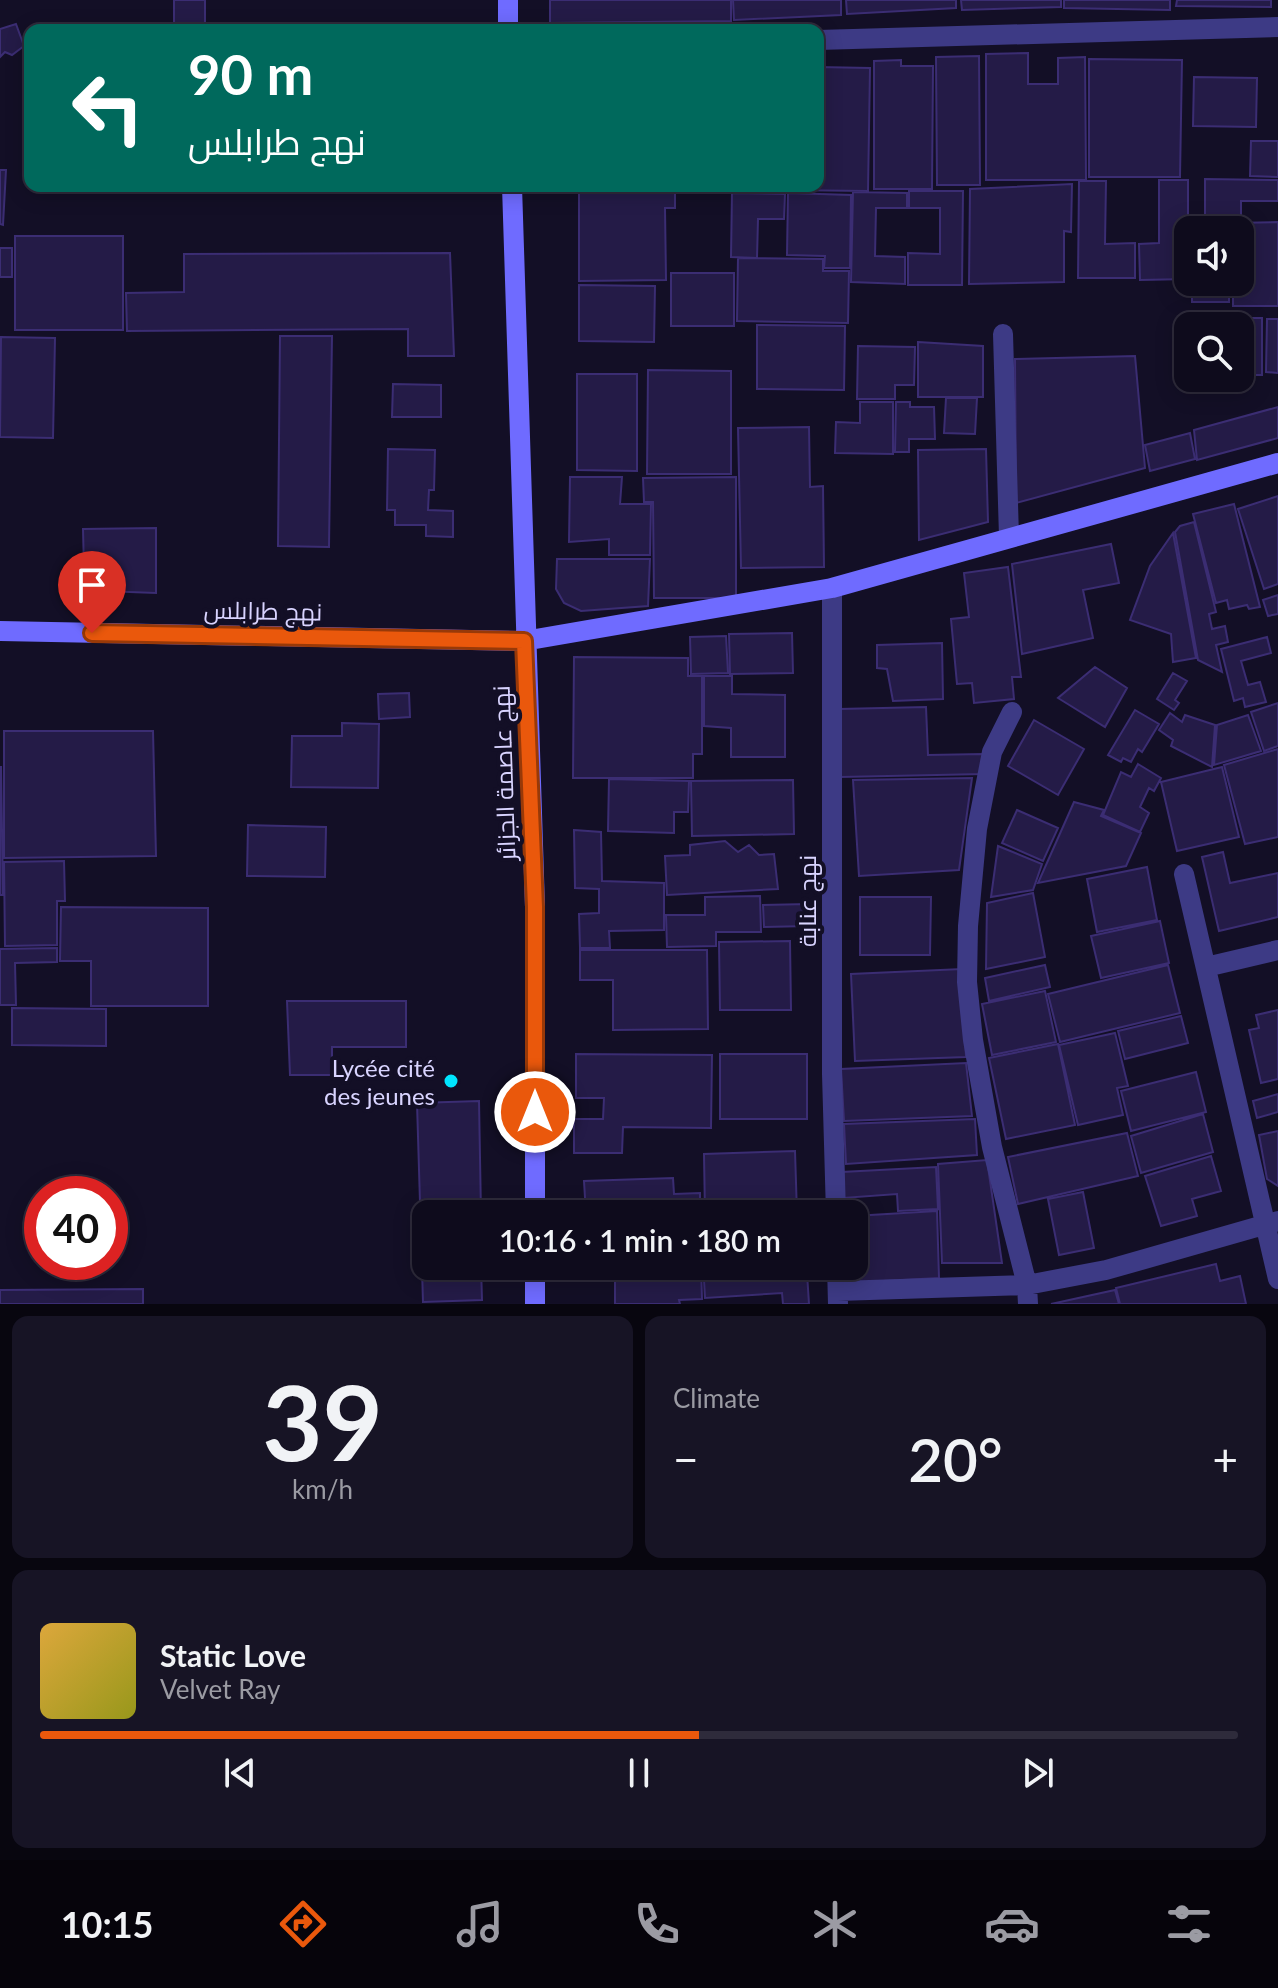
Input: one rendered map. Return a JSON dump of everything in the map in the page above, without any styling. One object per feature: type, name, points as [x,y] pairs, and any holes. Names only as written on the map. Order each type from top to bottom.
[{"type":"street","points":[[508,0],[508,24]]},
{"type":"street","points":[[824,40],[1278,27]]},
{"type":"street","name":"نهج عاصمة الجزائر","points":[[512,192],[524,641],[535,907],[535,1200]]},
{"type":"street","points":[[1003,334],[1009,537]]},
{"type":"street","name":"نهج طرابلس","points":[[0,631],[524,641],[832,588],[1278,463]]},
{"type":"street","name":"نهج عنابة","points":[[832,588],[832,1074],[836,1200]]},
{"type":"street","points":[[1012,712],[992,752],[977,829],[968,926],[967,982],[973,1040],[992,1147],[1027,1294]]},
{"type":"street","points":[[1184,874],[1272,1222],[1278,1279]]},
{"type":"street","points":[[1206,967],[1278,950]]},
{"type":"street","points":[[838,1297],[1027,1294],[1272,1222]]},
{"type":"street","points":[[535,1280],[535,1304]]},
{"type":"building","points":[[174,0],[205,0],[205,24],[174,24]]},
{"type":"building","points":[[550,0],[731,0],[731,21],[550,23]]},
{"type":"building","points":[[733,0],[841,0],[841,15],[734,20]]},
{"type":"building","points":[[846,0],[956,0],[956,8],[847,14]]},
{"type":"building","points":[[961,0],[1061,0],[1061,7],[962,10]]},
{"type":"building","points":[[1064,0],[1170,0],[1170,10],[1064,8]]},
{"type":"building","points":[[1177,0],[1271,0],[1271,7],[1176,6]]},
{"type":"building","points":[[16,24],[24,46],[12,55],[5,52],[0,57],[0,29]]},
{"type":"building","points":[[1028,53],[1028,84],[1058,84],[1058,58],[1085,57],[1086,180],[986,180],[986,54]]},
{"type":"building","points":[[979,56],[980,185],[937,185],[936,57]]},
{"type":"building","points":[[1089,59],[1182,60],[1180,177],[1089,177]]},
{"type":"building","points":[[901,60],[901,66],[933,66],[932,189],[874,189],[874,61]]},
{"type":"building","points":[[824,67],[870,68],[868,191],[824,190]]},
{"type":"building","points":[[1194,77],[1257,78],[1256,127],[1193,126]]},
{"type":"building","points":[[1251,141],[1278,141],[1278,177],[1250,176]]},
{"type":"building","points":[[0,170],[6,170],[3,225],[0,224]]},
{"type":"building","points":[[1205,179],[1278,180],[1278,201],[1241,201],[1241,216],[1205,216]]},
{"type":"building","points":[[1159,180],[1188,180],[1188,216],[1174,216],[1174,279],[1140,280],[1139,244],[1159,243]]},
{"type":"building","points":[[1079,181],[1106,181],[1105,244],[1135,243],[1135,278],[1078,278]]},
{"type":"building","points":[[1072,184],[1071,232],[1064,231],[1064,282],[969,284],[970,189]]},
{"type":"building","points":[[909,191],[963,191],[962,285],[908,285],[908,253],[940,254],[940,208],[909,208]]},
{"type":"building","points":[[579,192],[675,192],[675,208],[665,208],[666,280],[579,281]]},
{"type":"building","points":[[853,192],[907,193],[907,208],[876,208],[875,256],[905,257],[905,284],[851,282]]},
{"type":"building","points":[[732,193],[785,194],[784,219],[758,219],[757,258],[731,257]]},
{"type":"building","points":[[788,193],[851,195],[850,268],[824,268],[825,256],[787,255]]},
{"type":"building","points":[[1278,222],[1278,306],[1233,306],[1233,296],[1254,296],[1254,223]]},
{"type":"building","points":[[15,236],[123,236],[123,330],[15,330]]},
{"type":"building","points":[[0,248],[12,248],[12,277],[0,277]]},
{"type":"building","points":[[450,253],[454,356],[408,356],[408,329],[127,331],[126,293],[184,292],[184,254]]},
{"type":"building","points":[[738,258],[823,259],[823,271],[849,271],[848,323],[737,321]]},
{"type":"building","points":[[671,273],[734,273],[734,326],[671,326]]},
{"type":"building","points":[[579,285],[655,286],[654,342],[579,341]]},
{"type":"building","points":[[1192,296],[1229,296],[1229,302],[1192,302]]},
{"type":"building","points":[[1254,318],[1262,318],[1262,375],[1254,375]]},
{"type":"building","points":[[1267,319],[1278,319],[1278,373],[1266,372]]},
{"type":"building","points":[[757,325],[845,326],[844,390],[757,389]]},
{"type":"building","points":[[280,336],[332,336],[329,547],[278,546]]},
{"type":"building","points":[[1,337],[55,338],[53,438],[0,437]]},
{"type":"building","points":[[918,342],[983,346],[983,397],[918,397]]},
{"type":"building","points":[[858,346],[915,347],[914,385],[895,385],[895,399],[857,399]]},
{"type":"building","points":[[1135,356],[1145,468],[1016,503],[1015,359]]},
{"type":"building","points":[[648,370],[731,371],[731,474],[647,474]]},
{"type":"building","points":[[577,374],[637,374],[637,471],[577,470]]},
{"type":"building","points":[[393,384],[441,385],[441,417],[392,417]]},
{"type":"building","points":[[946,398],[977,398],[975,434],[944,433]]},
{"type":"building","points":[[860,402],[893,402],[893,454],[835,453],[836,422],[860,423]]},
{"type":"building","points":[[896,402],[910,402],[910,407],[934,407],[935,439],[909,439],[909,452],[895,452]]},
{"type":"building","points":[[1278,407],[1278,438],[1197,460],[1194,430]]},
{"type":"building","points":[[809,427],[810,487],[823,486],[824,567],[741,568],[738,428]]},
{"type":"building","points":[[1190,433],[1195,459],[1150,471],[1145,445]]},
{"type":"building","points":[[388,449],[435,450],[434,490],[429,490],[428,510],[453,511],[453,537],[426,536],[426,525],[395,525],[395,510],[387,510]]},
{"type":"building","points":[[986,449],[988,522],[919,540],[918,450]]},
{"type":"building","points":[[570,477],[622,477],[620,504],[651,504],[650,555],[609,555],[609,539],[569,542]]},
{"type":"building","points":[[736,477],[736,598],[654,598],[653,502],[644,502],[643,478]]},
{"type":"building","points":[[1278,496],[1278,584],[1264,589],[1238,509]]},
{"type":"building","points":[[1234,504],[1260,607],[1249,609],[1247,605],[1229,609],[1227,600],[1216,603],[1193,514]]},
{"type":"building","points":[[1194,522],[1216,612],[1209,614],[1212,629],[1225,626],[1228,642],[1216,645],[1222,672],[1198,660],[1175,532],[1180,526]]},
{"type":"building","points":[[156,528],[156,593],[75,590],[75,570],[84,569],[83,529]]},
{"type":"building","points":[[1173,533],[1196,658],[1173,662],[1171,634],[1130,620],[1150,566]]},
{"type":"building","points":[[1111,544],[1119,583],[1083,590],[1093,638],[1022,654],[1012,564]]},
{"type":"building","points":[[557,559],[650,559],[648,606],[581,611],[564,603],[556,589]]},
{"type":"building","points":[[1008,567],[1021,677],[1012,677],[1014,699],[974,703],[972,683],[957,684],[951,619],[969,617],[964,573]]},
{"type":"building","points":[[1278,595],[1278,614],[1268,616],[1263,600]]},
{"type":"building","points":[[792,633],[793,673],[730,674],[729,634]]},
{"type":"building","points":[[726,636],[728,673],[691,674],[690,637]]},
{"type":"building","points":[[1267,637],[1271,653],[1241,661],[1248,685],[1260,682],[1266,702],[1245,707],[1243,698],[1234,701],[1221,649]]},
{"type":"building","points":[[942,643],[943,699],[893,701],[887,669],[877,668],[877,645]]},
{"type":"building","points":[[574,657],[688,658],[688,676],[702,676],[702,754],[693,754],[693,778],[573,778]]},
{"type":"building","points":[[1095,667],[1127,688],[1105,727],[1058,698]]},
{"type":"building","points":[[1173,673],[1187,681],[1175,700],[1179,703],[1174,710],[1157,699]]},
{"type":"building","points":[[704,676],[732,676],[732,694],[785,695],[785,757],[731,757],[731,728],[704,726]]},
{"type":"building","points":[[409,693],[410,717],[379,719],[378,694]]},
{"type":"building","points":[[1278,703],[1278,746],[1264,751],[1251,712]]},
{"type":"building","points":[[926,707],[928,755],[983,754],[984,774],[840,777],[839,709]]},
{"type":"building","points":[[1135,710],[1159,724],[1142,752],[1138,749],[1131,762],[1123,758],[1121,762],[1108,755]]},
{"type":"building","points":[[1170,713],[1182,722],[1185,715],[1215,725],[1212,767],[1171,746],[1173,740],[1159,730]]},
{"type":"building","points":[[1248,715],[1261,751],[1214,765],[1217,725]]},
{"type":"building","points":[[1034,720],[1084,749],[1058,795],[1008,766]]},
{"type":"building","points":[[342,723],[379,724],[378,788],[291,787],[292,736],[342,736]]},
{"type":"building","points":[[4,731],[153,731],[156,856],[4,858]]},
{"type":"building","points":[[1278,749],[1278,837],[1245,844],[1224,765]]},
{"type":"building","points":[[1138,764],[1161,778],[1154,791],[1149,788],[1140,807],[1149,813],[1140,832],[1103,815],[1121,772],[1131,777]]},
{"type":"building","points":[[1,767],[3,895],[0,895]]},
{"type":"building","points":[[1222,767],[1239,837],[1177,851],[1161,782]]},
{"type":"building","points":[[972,778],[959,870],[859,876],[853,780]]},
{"type":"building","points":[[609,779],[689,781],[688,812],[674,812],[674,833],[608,831]]},
{"type":"building","points":[[793,780],[794,834],[692,836],[691,781]]},
{"type":"building","points":[[1074,802],[1104,810],[1101,816],[1141,833],[1126,866],[1038,883]]},
{"type":"building","points":[[1017,810],[1058,828],[1043,861],[1002,843]]},
{"type":"building","points":[[248,825],[326,827],[325,877],[247,876]]},
{"type":"building","points":[[574,830],[601,832],[602,881],[664,883],[664,930],[609,931],[610,948],[580,948],[579,914],[599,913],[599,889],[575,888]]},
{"type":"building","points":[[725,841],[738,852],[749,845],[759,855],[774,854],[778,889],[667,895],[665,856],[690,855],[690,845]]},
{"type":"building","points":[[998,846],[1042,864],[1033,890],[991,897]]},
{"type":"building","points":[[1223,852],[1230,883],[1278,873],[1278,917],[1219,931],[1202,857]]},
{"type":"building","points":[[64,861],[65,901],[57,901],[57,945],[5,946],[4,862]]},
{"type":"building","points":[[1147,867],[1157,920],[1097,932],[1087,879]]},
{"type":"building","points":[[1033,893],[1045,957],[986,969],[987,903]]},
{"type":"building","points":[[760,896],[761,932],[716,932],[716,946],[667,947],[666,915],[705,915],[705,897]]},
{"type":"building","points":[[860,897],[931,897],[930,955],[860,955]]},
{"type":"building","points":[[808,904],[808,926],[764,927],[763,905]]},
{"type":"building","points":[[61,907],[208,908],[208,1006],[91,1006],[91,961],[60,961]]},
{"type":"building","points":[[1160,921],[1169,963],[1101,978],[1091,936]]},
{"type":"building","points":[[790,941],[791,1010],[720,1010],[719,942]]},
{"type":"building","points":[[57,948],[57,962],[15,963],[16,1005],[0,1005],[0,949]]},
{"type":"building","points":[[580,950],[707,950],[708,1029],[613,1030],[613,980],[580,980]]},
{"type":"building","points":[[1045,965],[1050,987],[989,1001],[985,978]]},
{"type":"building","points":[[1168,965],[1180,1013],[1060,1042],[1048,994]]},
{"type":"building","points":[[962,969],[966,1057],[855,1061],[851,974]]},
{"type":"building","points":[[1045,991],[1056,1042],[992,1055],[982,1004]]},
{"type":"building","points":[[287,1001],[406,1001],[406,1047],[332,1047],[332,1075],[290,1075]]},
{"type":"building","points":[[12,1008],[106,1009],[106,1046],[12,1045]]},
{"type":"building","points":[[1278,1010],[1278,1079],[1261,1083],[1249,1030],[1259,1028],[1256,1015]]},
{"type":"building","points":[[1181,1016],[1188,1043],[1125,1059],[1118,1031]]},
{"type":"building","points":[[1115,1033],[1128,1086],[1117,1088],[1123,1115],[1078,1125],[1059,1045]]},
{"type":"building","points":[[1058,1044],[1075,1125],[1006,1139],[989,1058]]},
{"type":"building","points":[[576,1054],[712,1055],[711,1128],[623,1127],[622,1153],[574,1153],[574,1119],[603,1119],[604,1098],[576,1098]]},
{"type":"building","points":[[720,1054],[807,1054],[807,1119],[720,1119]]},
{"type":"building","points":[[966,1063],[972,1116],[844,1121],[841,1069]]},
{"type":"building","points":[[1196,1072],[1206,1112],[1131,1131],[1121,1091]]},
{"type":"building","points":[[1278,1094],[1278,1112],[1257,1118],[1253,1101]]},
{"type":"building","points":[[479,1101],[481,1200],[420,1200],[417,1103]]},
{"type":"building","points":[[1203,1114],[1213,1152],[1141,1173],[1131,1136]]},
{"type":"building","points":[[975,1119],[977,1155],[846,1164],[844,1124]]},
{"type":"building","points":[[1278,1131],[1278,1186],[1267,1179],[1259,1135]]},
{"type":"building","points":[[1127,1133],[1138,1176],[1018,1204],[1008,1157]]},
{"type":"building","points":[[795,1151],[797,1200],[705,1200],[704,1154]]},
{"type":"building","points":[[1211,1156],[1221,1191],[1192,1199],[1197,1216],[1161,1226],[1145,1176]]},
{"type":"building","points":[[987,1160],[1002,1263],[942,1263],[938,1164]]},
{"type":"building","points":[[936,1167],[938,1209],[898,1211],[897,1194],[843,1198],[842,1172]]},
{"type":"building","points":[[673,1178],[674,1194],[700,1193],[700,1200],[585,1200],[584,1181]]},
{"type":"building","points":[[1083,1192],[1094,1248],[1059,1255],[1048,1199]]},
{"type":"building","points":[[937,1211],[939,1278],[847,1283],[847,1280],[868,1280],[868,1215]]},
{"type":"building","points":[[1216,1264],[1220,1281],[1240,1276],[1246,1304],[1120,1304],[1116,1288]]},
{"type":"building","points":[[422,1280],[481,1280],[482,1300],[423,1302]]},
{"type":"building","points":[[615,1280],[701,1280],[702,1299],[679,1300],[680,1304],[615,1304]]},
{"type":"building","points":[[704,1280],[807,1280],[809,1304],[783,1304],[782,1293],[705,1298]]},
{"type":"building","points":[[143,1289],[143,1304],[0,1304],[0,1290]]},
{"type":"building","points":[[1115,1290],[1119,1304],[1051,1304]]},
{"type":"place","name":"Lycée cité des jeunes","points":[[451,1081]]},
{"type":"route","points":[[92,633],[524,641],[535,907],[535,1112]]}]
